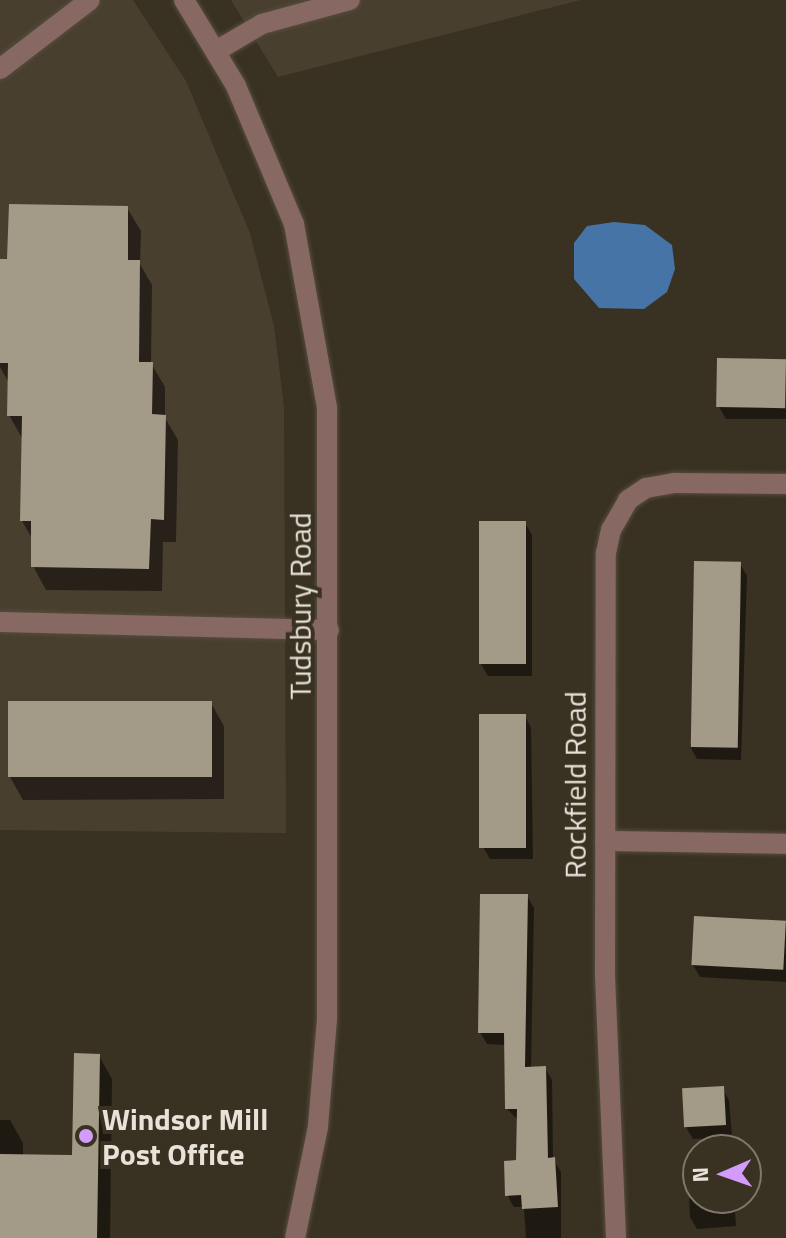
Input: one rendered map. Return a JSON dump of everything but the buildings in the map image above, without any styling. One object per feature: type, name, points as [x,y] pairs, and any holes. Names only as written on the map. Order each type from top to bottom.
[{"type":"street","points":[[0,69],[90,0]]},
{"type":"street","name":"Tudsbury Road","points":[[184,0],[216,51],[265,150],[294,224],[315,321],[327,407],[327,1019],[318,1127],[295,1238]]},
{"type":"street","points":[[216,51],[262,24],[350,0]]},
{"type":"street","name":"Rockfield Road","points":[[616,1238],[605,976],[606,553],[617,514],[646,488],[674,483],[786,484]]},
{"type":"street","points":[[0,622],[329,630]]},
{"type":"street","points":[[605,841],[786,844]]},
{"type":"shaded area","points":[[0,0],[133,0],[186,81],[250,233],[274,326],[284,407],[286,833],[0,830]]},
{"type":"shaded area","points":[[231,0],[581,0],[278,77]]},
{"type":"water","points":[[614,222],[645,225],[672,245],[675,269],[667,292],[644,309],[599,308],[574,279],[574,243],[587,226]]},
{"type":"place","name":"Windsor Mill Post Office","points":[[86,1136]]}]
